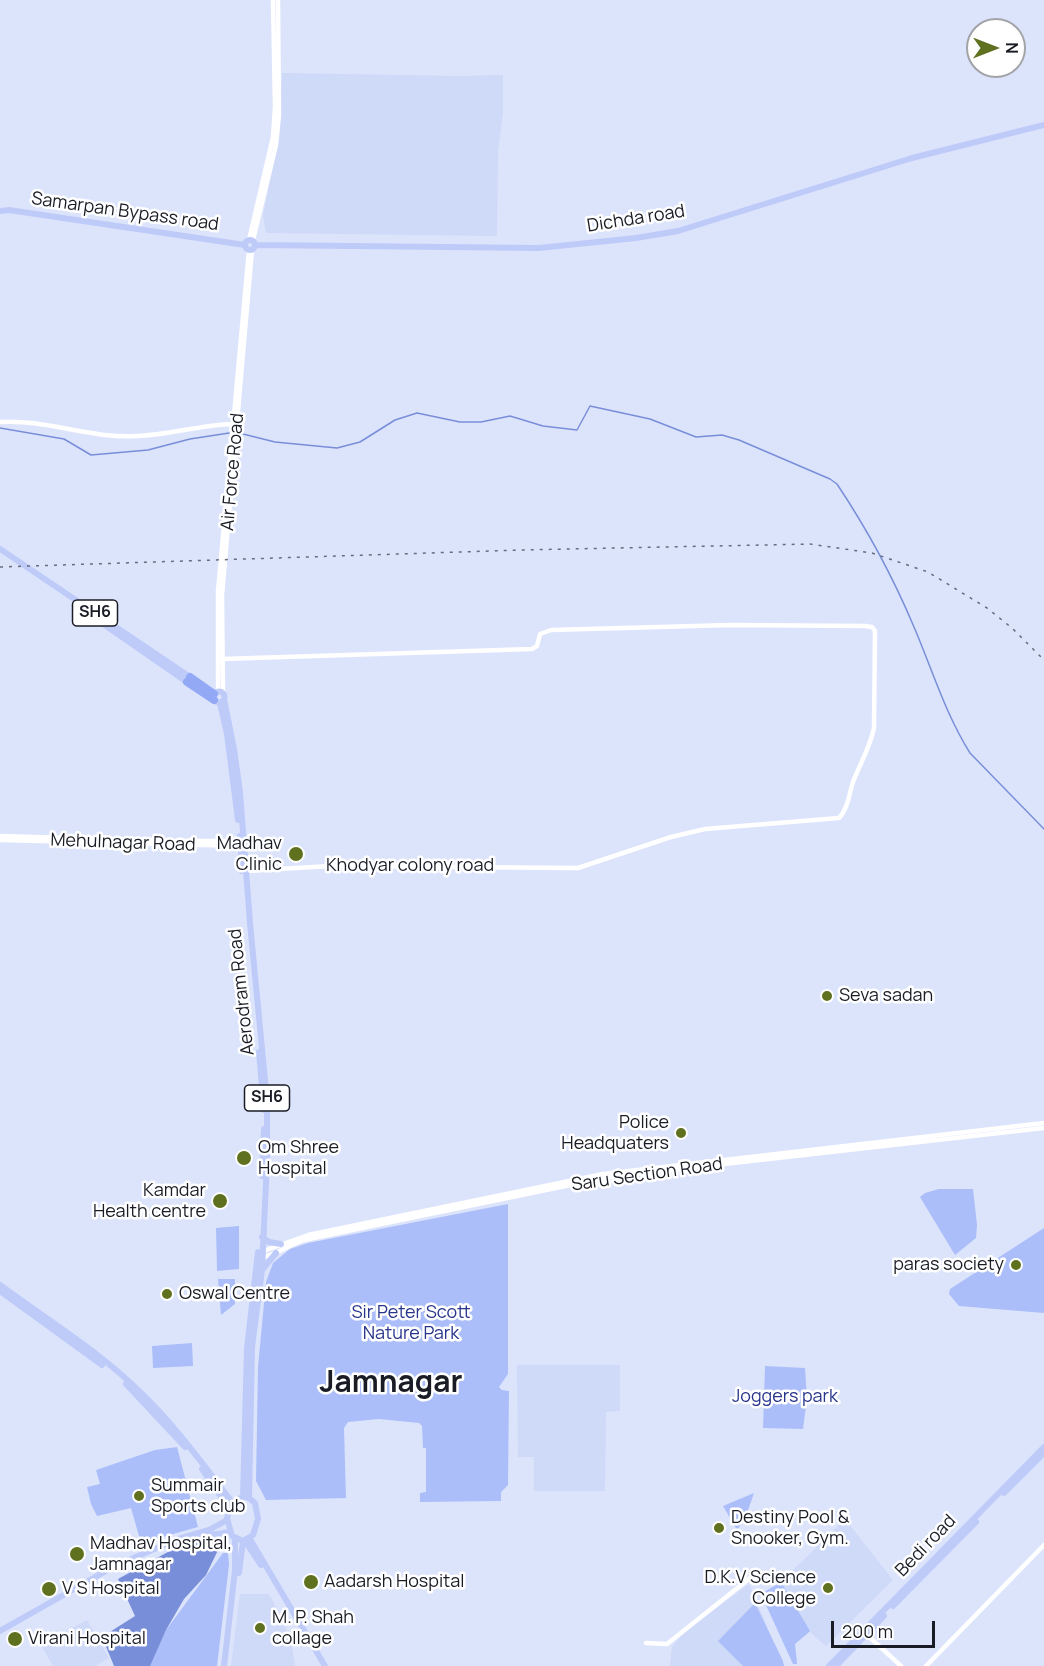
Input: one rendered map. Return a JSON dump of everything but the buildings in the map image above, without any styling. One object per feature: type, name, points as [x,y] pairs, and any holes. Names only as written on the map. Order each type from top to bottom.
[{"type":"highway","name":"SH6","points":[[188,680],[219,697]]},
{"type":"main road","name":"Dichda road","points":[[251,245],[539,248],[665,234],[912,158],[1044,125]]},
{"type":"main road","name":"Samarpan Bypass road","points":[[0,211],[9,210],[251,245]]},
{"type":"main road","name":"SH6","points":[[0,549],[188,680]]},
{"type":"main road","name":"SH6","points":[[0,554],[188,680]]},
{"type":"main road","name":"Aerodram Road","points":[[219,697],[234,749],[264,1115],[260,1255],[262,1270],[252,1347],[246,1497]]},
{"type":"main road","name":"Aerodram Road","points":[[244,871],[267,1101],[267,1161],[262,1237],[247,1348],[246,1497]]},
{"type":"main road","points":[[262,1237],[269,1242],[281,1244]]},
{"type":"main road","points":[[262,1270],[276,1252]]},
{"type":"main road","points":[[0,1285],[97,1356],[139,1391],[181,1435],[231,1505]]},
{"type":"main road","points":[[0,1291],[121,1379],[185,1447],[231,1505]]},
{"type":"main road","name":"Bedi road","points":[[836,1666],[865,1632],[1044,1446]]},
{"type":"main road","name":"Bedi road","points":[[829,1666],[1044,1453]]},
{"type":"main road","name":"SH6","points":[[246,1497],[255,1503],[258,1519],[256,1531],[246,1540]]},
{"type":"main road","points":[[226,1666],[235,1570],[235,1539],[230,1532],[227,1520],[231,1505],[246,1497]]},
{"type":"main road","points":[[0,1631],[146,1551],[209,1530],[227,1520]]},
{"type":"main road","points":[[110,1569],[174,1544],[198,1537],[230,1532]]},
{"type":"main road","points":[[235,1539],[246,1540]]},
{"type":"main road","points":[[226,1666],[246,1540]]},
{"type":"main road","points":[[246,1540],[323,1666]]},
{"type":"street","name":"Air Force Road","points":[[219,697],[222,659],[222,586],[233,424],[251,245],[273,137],[275,107],[273,0]]},
{"type":"street","name":"Air Force Road","points":[[219,697],[218,591],[251,245],[276,145],[279,115],[278,0]]},
{"type":"street","points":[[0,422],[25,422],[88,433],[134,436],[205,425],[233,424]]},
{"type":"street","name":"Khodyar colony road","points":[[222,659],[532,649],[537,646],[540,634],[551,630],[741,624],[873,627],[874,728],[841,816],[833,819],[705,829],[670,837],[578,868],[330,866],[244,871]]},
{"type":"street","name":"Mehulnagar Road","points":[[0,838],[243,843]]},
{"type":"street","name":"Saru Section Road","points":[[260,1255],[281,1244],[308,1235],[603,1174],[1044,1123]]},
{"type":"street","name":"Saru Section Road","points":[[260,1255],[276,1252],[304,1240],[609,1177],[1044,1128]]},
{"type":"street","points":[[926,1666],[1044,1545]]},
{"type":"street","points":[[646,1644],[667,1644],[750,1578]]},
{"type":"street","points":[[865,1632],[901,1666]]},
{"type":"shaded area","points":[[282,73],[503,75],[503,113],[498,151],[497,236],[266,233],[263,215],[279,138]]},
{"type":"shaded area","points":[[517,1365],[620,1365],[620,1411],[606,1412],[605,1491],[534,1491],[534,1457],[518,1457]]},
{"type":"shaded area","name":"D.K.V Science College","points":[[845,1519],[893,1580],[826,1646],[810,1632],[795,1644],[797,1664],[793,1664],[761,1594],[781,1582]]},
{"type":"shaded area","points":[[204,1536],[217,1537],[220,1546],[206,1575],[184,1599],[166,1630],[150,1666],[114,1666],[102,1637],[135,1616],[118,1579],[179,1546]]},
{"type":"shaded area","points":[[749,1584],[784,1666],[670,1666],[672,1647],[683,1633]]},
{"type":"shaded area","name":"M. P. Shah collage","points":[[240,1594],[268,1594],[272,1599],[291,1639],[295,1666],[231,1666]]},
{"type":"shaded area","points":[[87,1620],[109,1658],[95,1666],[53,1666],[41,1645]]},
{"type":"green space","points":[[939,1189],[973,1189],[976,1238],[955,1255],[920,1197]]},
{"type":"green space","name":"Sir Peter Scott Nature Park","points":[[508,1204],[508,1374],[499,1387],[509,1391],[508,1485],[501,1492],[501,1501],[420,1502],[420,1493],[426,1492],[426,1448],[423,1448],[422,1426],[419,1423],[379,1419],[348,1422],[344,1428],[346,1498],[266,1500],[256,1481],[258,1367],[266,1282],[273,1263],[290,1249],[308,1243]]},
{"type":"green space","points":[[239,1226],[239,1269],[217,1271],[216,1228]]},
{"type":"green space","name":"paras society","points":[[1044,1228],[1044,1313],[959,1306],[949,1294],[950,1289]]},
{"type":"green space","points":[[218,1279],[235,1279],[235,1304],[221,1315]]},
{"type":"green space","points":[[192,1343],[193,1366],[153,1368],[152,1346]]},
{"type":"green space","name":"Joggers park","points":[[765,1366],[805,1368],[807,1398],[803,1429],[763,1428]]},
{"type":"green space","name":"Summair Sports club","points":[[177,1447],[198,1527],[141,1543],[131,1508],[97,1516],[87,1487],[100,1484],[96,1470],[155,1450]]},
{"type":"green space","points":[[754,1493],[745,1519],[737,1530],[723,1506]]},
{"type":"green space","points":[[223,1553],[228,1553],[229,1565],[217,1666],[148,1666],[166,1630]]},
{"type":"green space","points":[[781,1582],[810,1631],[795,1644],[797,1664],[793,1664],[761,1594]]},
{"type":"green space","points":[[755,1603],[784,1666],[743,1666],[718,1641]]},
{"type":"waterway","points":[[239,433],[275,442],[337,448],[360,442],[395,420],[417,413],[460,422],[481,422],[510,416],[543,426],[577,430],[590,406],[650,419],[696,437],[722,435],[739,440],[830,479],[837,484],[848,501],[888,572],[906,608],[946,707],[970,753],[1044,829]]},
{"type":"waterway","points":[[0,428],[64,439],[91,455],[148,450],[190,439],[229,433]]},
{"type":"railway","points":[[0,567],[521,550],[810,544],[872,553],[928,572],[987,608],[1012,628],[1044,660]]},
{"type":"place","name":"Madhav Clinic","points":[[296,854]]},
{"type":"place","name":"Seva sadan","points":[[827,996]]},
{"type":"place","name":"Police Headquaters","points":[[681,1133]]},
{"type":"place","name":"Om Shree Hospital","points":[[244,1158]]},
{"type":"place","name":"Kamdar Health centre","points":[[220,1201]]},
{"type":"place","name":"paras society","points":[[1016,1265]]},
{"type":"place","name":"Oswal Centre","points":[[167,1294]]},
{"type":"place","name":"Summair Sports club","points":[[139,1496]]},
{"type":"place","name":"Destiny Pool & Snooker, Gym.","points":[[719,1528]]},
{"type":"place","name":"Madhav Hospital, Jamnagar","points":[[77,1554]]},
{"type":"place","name":"Aadarsh Hospital","points":[[311,1582]]},
{"type":"place","name":"D.K.V Science College","points":[[828,1588]]},
{"type":"place","name":"V S Hospital","points":[[49,1589]]},
{"type":"place","name":"M. P. Shah collage","points":[[260,1628]]},
{"type":"place","name":"Virani Hospital","points":[[15,1639]]},
{"type":"district","name":"Jamnagar","points":[[391,1384]]}]
